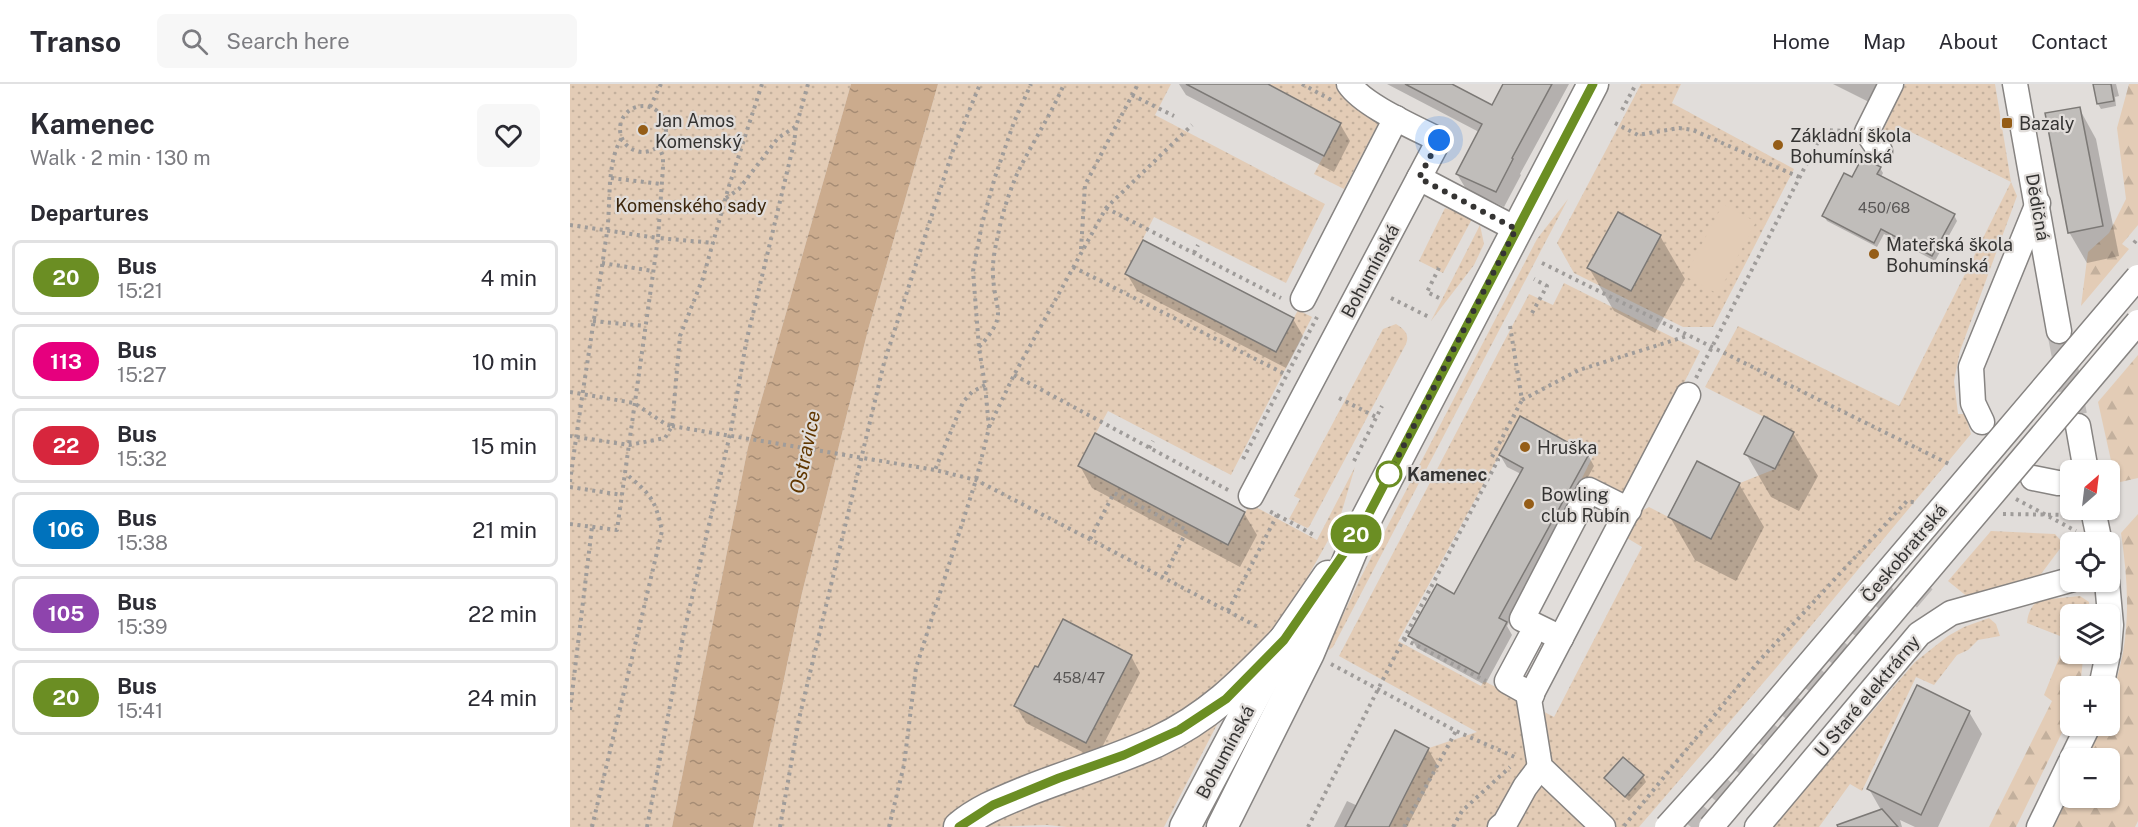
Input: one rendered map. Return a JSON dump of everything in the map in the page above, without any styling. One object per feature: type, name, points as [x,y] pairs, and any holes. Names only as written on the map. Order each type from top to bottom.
[{"type":"main road","name":"Bohumínská","points":[[1222,827],[1309,653],[1362,527],[1593,84]]},
{"type":"main road","name":"Bohumínská","points":[[1185,827],[1284,640],[1362,527]]},
{"type":"main road","points":[[958,827],[993,805],[1124,755],[1179,730],[1226,699],[1284,640]]},
{"type":"street","name":"Bohumínská","points":[[1250,498],[1439,140],[1387,113],[1354,92],[1349,84]]},
{"type":"street","points":[[1874,141],[1891,84]]},
{"type":"street","name":"Dědičná","points":[[2015,84],[2060,331]]},
{"type":"street","points":[[1301,305],[1387,113]]},
{"type":"street","points":[[1419,178],[1516,229]]},
{"type":"street","points":[[1982,422],[1974,403],[1971,367],[2038,203]]},
{"type":"street","name":"Českobratrská","points":[[1667,827],[1739,747],[2138,277]]},
{"type":"street","name":"Českobratrská","points":[[1711,827],[2138,322]]},
{"type":"street","points":[[1500,827],[1505,823],[1525,787],[1530,763],[1529,699],[1688,394]]},
{"type":"street","points":[[2078,426],[2084,460]]},
{"type":"street","points":[[2033,478],[2060,483]]},
{"type":"street","points":[[1561,638],[1522,619],[1589,490],[1629,510]]},
{"type":"street","name":"U Staré elektrárny","points":[[1757,827],[1919,634],[1936,610],[1951,613],[2060,583]]},
{"type":"street","points":[[1530,638],[1507,681],[1532,695]]},
{"type":"street","points":[[1530,763],[1603,827]]},
{"type":"street","points":[[2038,827],[2060,783]]},
{"type":"path","points":[[650,107],[661,84]]},
{"type":"path","points":[[570,436],[629,445],[665,438],[672,426],[680,336],[703,278],[762,84]]},
{"type":"path","points":[[647,827],[684,632],[731,430],[746,343],[808,84]]},
{"type":"path","points":[[780,827],[799,719],[884,363],[952,153],[980,84]]},
{"type":"path","points":[[989,428],[979,348],[973,271],[982,224],[1010,133],[1030,84]]},
{"type":"path","points":[[979,348],[992,333],[999,317],[993,276],[998,233],[1006,204],[1017,174],[1053,109],[1064,84]]},
{"type":"path","points":[[1080,252],[1085,185],[1138,84]]},
{"type":"path","points":[[1622,110],[1636,84]]},
{"type":"path","points":[[1132,95],[1174,116]]},
{"type":"path","points":[[650,107],[661,115],[666,128],[663,141],[659,146],[646,152],[638,152],[622,138],[620,131],[624,117],[635,108],[650,107]]},
{"type":"path","points":[[1615,123],[1638,135],[1679,128],[1693,130],[1799,177]]},
{"type":"path","points":[[889,827],[904,765],[916,668],[976,480],[989,428],[1014,375],[1106,208],[1192,125]]},
{"type":"path","points":[[726,198],[739,189],[778,138],[796,127]]},
{"type":"path","points":[[1688,394],[1824,130],[1874,141]]},
{"type":"path","points":[[622,138],[616,149],[611,178],[607,230],[570,484],[622,495]]},
{"type":"path","points":[[570,524],[617,530],[658,238],[663,167],[663,157],[659,146]]},
{"type":"path","points":[[611,178],[661,184]]},
{"type":"path","points":[[1106,208],[1301,305],[1286,375],[1242,460]]},
{"type":"path","points":[[570,225],[658,238],[714,243]]},
{"type":"path","points":[[2134,243],[2138,238]]},
{"type":"path","points":[[1194,253],[1198,245]]},
{"type":"path","points":[[1542,262],[1939,459]]},
{"type":"path","points":[[602,263],[653,270]]},
{"type":"path","points":[[1439,298],[1427,292],[1441,264]]},
{"type":"path","points":[[1073,267],[1309,386]]},
{"type":"path","points":[[1532,313],[1547,286],[1534,279]]},
{"type":"path","points":[[1391,298],[1428,317]]},
{"type":"path","points":[[593,321],[645,326]]},
{"type":"path","points":[[1510,326],[1522,400]]},
{"type":"path","points":[[1308,827],[1498,460],[1492,457],[1522,400],[1580,370],[1688,335]]},
{"type":"path","points":[[1014,375],[1149,448],[1250,498],[1316,536]]},
{"type":"path","points":[[935,470],[967,396],[985,385]]},
{"type":"path","points":[[570,392],[634,403],[667,425],[935,470],[976,480],[1254,625]]},
{"type":"path","points":[[1339,398],[1376,417]]},
{"type":"path","points":[[1354,461],[1382,406]]},
{"type":"path","points":[[1149,448],[1153,441]]},
{"type":"path","points":[[592,827],[662,531],[657,506],[643,488],[625,473]]},
{"type":"path","points":[[1090,539],[1114,493],[1187,530],[1164,577]]},
{"type":"path","points":[[1227,611],[1277,515]]},
{"type":"path","points":[[570,710],[592,527]]},
{"type":"path","points":[[1404,639],[1488,682]]},
{"type":"path","points":[[1343,670],[1456,731],[1530,763]]},
{"type":"path","points":[[1404,827],[1456,731]]},
{"type":"path","points":[[1453,827],[1462,811],[1530,763]]},
{"type":"green space","name":"Komenského sady","points":[[570,84],[851,84],[748,447],[672,827],[570,827]]},
{"type":"green space","points":[[938,84],[1171,84],[1155,115],[1325,204],[1286,283],[1154,217],[1125,274],[1276,352],[1298,310],[1312,317],[1231,475],[1108,411],[1078,466],[1227,545],[1250,504],[1317,540],[1355,467],[1339,521],[1302,587],[1271,633],[1196,704],[1153,732],[948,827],[753,827],[802,593],[868,330]]},
{"type":"green space","points":[[1268,84],[1336,84],[1345,95],[1379,122],[1344,189],[1314,174],[1341,123]]},
{"type":"green space","points":[[1641,84],[1681,84],[1672,103],[1794,169],[1713,327],[1683,327],[1574,273],[1557,243]]},
{"type":"green space","points":[[1905,84],[1995,84],[2011,182],[1901,127],[1888,151],[1881,135]]},
{"type":"green space","points":[[2129,84],[2138,84],[2138,225],[2122,244],[2129,249],[2081,306],[2088,252],[2109,233],[2126,199],[2117,128]]},
{"type":"green space","points":[[2011,182],[2017,196],[1960,351],[1954,381],[1958,414],[1965,414],[1971,434],[1776,668],[1639,827],[1389,827],[1429,748],[1477,732],[1339,656],[1529,294],[1553,305],[1564,283],[1700,351],[1624,502],[1581,480],[1593,456],[1520,417],[1398,641],[1481,686],[1484,681],[1554,717],[1642,547],[1627,538],[1641,511],[1649,507],[1711,539],[1740,483],[1775,469],[1794,432],[1705,387],[1738,326],[1899,406]]},
{"type":"green space","points":[[1568,199],[1333,647],[1329,650],[1328,647],[1360,579],[1537,239]]},
{"type":"green space","points":[[1723,204],[1756,222],[1718,294],[1685,276]]},
{"type":"green space","points":[[1445,208],[1472,219],[1443,273],[1419,261]]},
{"type":"green space","points":[[1480,225],[1484,244],[1474,265],[1431,321]]},
{"type":"green space","points":[[1396,324],[1406,332],[1406,344],[1307,528],[1289,519],[1300,499],[1294,496],[1383,329]]},
{"type":"green space","points":[[2138,355],[2138,478],[2120,482],[2120,460],[2111,460],[2098,402]]},
{"type":"green space","points":[[2138,514],[2138,821],[2135,827],[2054,827],[2063,808],[2120,808],[2120,748],[2092,748],[2097,736],[2120,736],[2120,676],[2118,676],[2123,653],[2127,608],[2121,533]]},
{"type":"green space","points":[[1991,531],[2055,534],[2060,540],[2060,549],[2038,578],[1969,598],[1948,581]]},
{"type":"green space","points":[[2080,596],[2089,604],[2060,604],[2060,636],[2027,623],[2032,607],[2040,600]]},
{"type":"green space","points":[[1989,618],[1996,624],[2000,636],[1978,640],[1968,650],[1957,655],[1934,685],[1916,677],[1862,791],[1850,784],[1819,827],[1773,827],[1915,662],[1948,636],[1964,627]]},
{"type":"green space","points":[[2059,658],[2060,664],[2082,664],[2081,676],[2060,676],[2060,736],[2016,827],[1989,827],[2052,701],[2044,695]]},
{"type":"green space","points":[[1224,711],[1164,827],[1047,825],[984,827]]},
{"type":"water","name":"Ostravice","points":[[851,84],[938,84],[868,330],[802,593],[753,827],[672,827],[748,447]]},
{"type":"building","points":[[1186,84],[1268,84],[1341,123],[1324,156]]},
{"type":"building","points":[[1405,84],[1452,84],[1492,105],[1503,84],[1552,84],[1496,192],[1456,174],[1482,124]]},
{"type":"building","points":[[2093,84],[2111,84],[2114,101],[2097,104]]},
{"type":"building","points":[[2080,107],[2103,226],[2068,233],[2045,113]]},
{"type":"building","points":[[1862,158],[1881,167],[1877,174],[1955,214],[1932,256],[1881,229],[1874,243],[1822,216],[1844,173],[1852,177]]},
{"type":"building","points":[[1618,212],[1661,235],[1631,291],[1587,268]]},
{"type":"building","points":[[1143,240],[1294,318],[1276,352],[1125,274]]},
{"type":"building","points":[[1520,416],[1589,454],[1499,618],[1507,622],[1479,674],[1408,636],[1437,584],[1454,594],[1523,468],[1499,455]]},
{"type":"building","points":[[1764,416],[1794,432],[1775,469],[1744,454]]},
{"type":"building","points":[[1095,433],[1245,512],[1228,545],[1078,466]]},
{"type":"building","points":[[1697,461],[1740,483],[1711,539],[1668,517]]},
{"type":"building","points":[[1063,619],[1132,655],[1086,743],[1014,706]]},
{"type":"building","points":[[1917,685],[1970,711],[1921,815],[1867,789]]},
{"type":"building","points":[[1395,730],[1429,748],[1389,827],[1345,827]]},
{"type":"building","points":[[1623,757],[1644,775],[1625,797],[1604,778]]},
{"type":"building","points":[[1882,809],[1898,827],[1838,827],[1837,825]]},
{"type":"tunnel","points":[[2059,331],[2075,415]]},
{"type":"tunnel","points":[[1691,827],[1891,590],[1907,587],[1929,602]]},
{"type":"bus line","name":"20","points":[[959,827],[993,805],[1124,755],[1179,730],[1226,699],[1284,640],[1362,527],[1593,84]]},
{"type":"place","name":"Bazaly","points":[[2007,123]]},
{"type":"place","name":"Jan Amos Komenský","points":[[643,130]]},
{"type":"place","name":"Základní škola Bohumínská","points":[[1778,145]]},
{"type":"place","name":"Mateřská škola Bohumínská","points":[[1874,254]]},
{"type":"place","name":"Hruška","points":[[1525,447]]},
{"type":"place","name":"Kamenec","points":[[1389,474]]},
{"type":"place","name":"Bowling club Rubín","points":[[1529,504]]},
{"type":"route","points":[[1389,474],[1516,229],[1419,178],[1439,140]]}]
